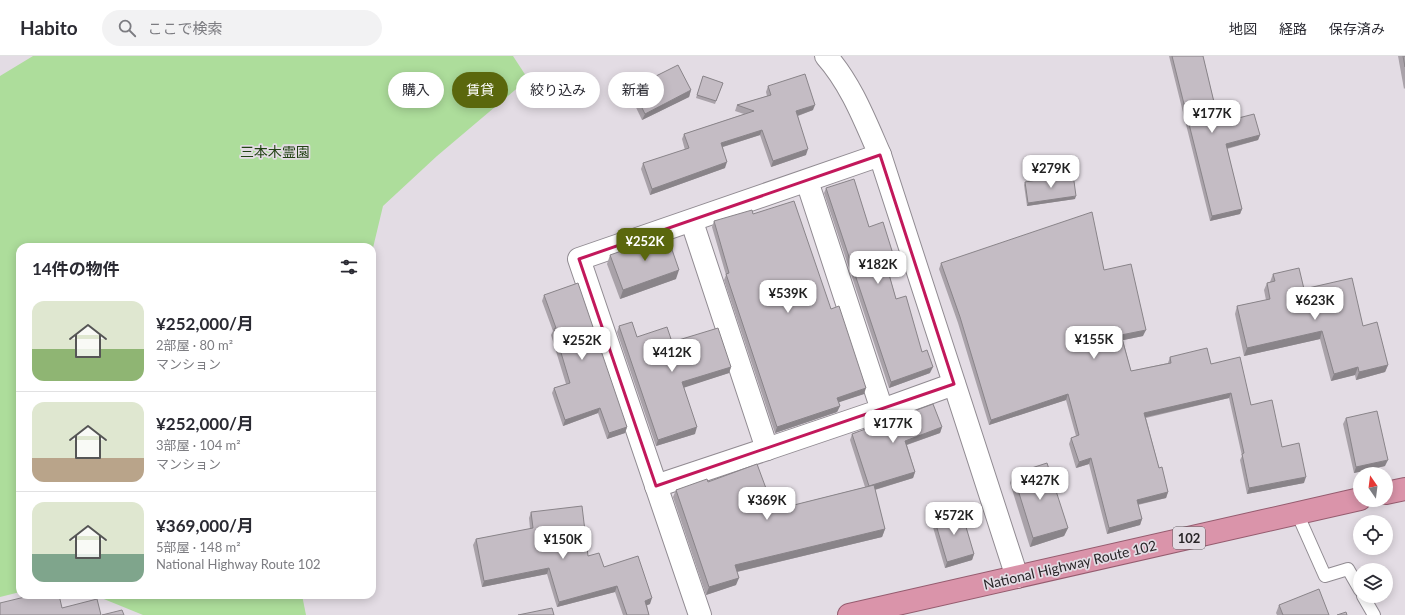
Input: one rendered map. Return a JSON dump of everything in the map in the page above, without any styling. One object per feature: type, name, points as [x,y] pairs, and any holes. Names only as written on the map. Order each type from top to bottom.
[{"type":"highway","points":[[1393,491],[1405,488]]},
{"type":"highway","name":"National Highway Route 102","points":[[849,615],[1018,578],[1353,501]]},
{"type":"street","points":[[826,56],[835,66],[858,105],[880,155],[1018,578]]},
{"type":"street","points":[[700,615],[579,259],[692,222],[880,155]]},
{"type":"street","points":[[807,181],[882,410]]},
{"type":"street","points":[[692,222],[767,449]]},
{"type":"street","points":[[656,486],[882,410],[954,384]]},
{"type":"lane","points":[[1297,513],[1325,576],[1348,569],[1353,578]]},
{"type":"lane","points":[[1367,603],[1374,615]]},
{"type":"highlighted area","points":[[880,155],[954,384],[656,486],[579,259]]},
{"type":"green space","name":"三本木霊園","points":[[33,56],[513,56],[523,72],[516,72],[516,89],[508,96],[508,72],[452,72],[452,108],[494,108],[437,156],[383,206],[374,243],[16,243],[16,593],[0,597],[0,76]]},
{"type":"green space","points":[[104,599],[303,599],[306,615],[143,615]]},
{"type":"building","points":[[1172,56],[1203,56],[1219,123],[1254,114],[1260,135],[1226,144],[1242,209],[1212,216]]},
{"type":"building","points":[[1403,56],[1405,56],[1405,67]]},
{"type":"building","points":[[678,65],[691,90],[664,104],[664,72]]},
{"type":"building","points":[[805,74],[815,105],[796,111],[808,149],[773,161],[762,130],[721,143],[727,162],[652,189],[643,163],[689,148],[684,134],[754,111],[737,105],[771,95],[768,86]]},
{"type":"building","points":[[703,76],[723,83],[716,101],[697,95]]},
{"type":"building","points":[[642,108],[656,108],[645,114]]},
{"type":"building","points":[[1073,174],[1076,196],[1028,203],[1025,182]]},
{"type":"building","points":[[854,179],[869,227],[883,222],[893,254],[884,257],[896,299],[906,296],[922,352],[927,350],[933,367],[891,382],[826,188]]},
{"type":"building","points":[[794,201],[831,309],[839,306],[866,388],[837,398],[840,406],[777,427],[726,274],[729,273],[714,221],[752,210],[753,214]]},
{"type":"building","points":[[1092,212],[1104,270],[1131,264],[1146,330],[1121,335],[1131,371],[1171,363],[1170,357],[1207,348],[1211,364],[1240,357],[1251,405],[1272,400],[1282,447],[1299,443],[1306,477],[1249,488],[1242,454],[1244,453],[1231,393],[1144,413],[1159,468],[1162,467],[1168,492],[1137,500],[1142,519],[1109,528],[1091,458],[1079,462],[1071,438],[1079,435],[1068,394],[991,420],[960,317],[941,263]]},
{"type":"building","points":[[667,235],[679,270],[623,290],[610,255]]},
{"type":"building","points":[[1299,268],[1304,289],[1352,278],[1363,326],[1377,322],[1388,365],[1359,372],[1358,367],[1334,374],[1322,331],[1247,348],[1237,306],[1270,299],[1267,283],[1275,281],[1273,274]]},
{"type":"building","points":[[578,283],[627,427],[609,433],[600,408],[565,420],[554,388],[570,383],[554,329],[556,328],[544,295]]},
{"type":"building","points":[[632,322],[637,337],[667,327],[672,342],[718,328],[731,367],[682,382],[697,427],[658,440],[619,326]]},
{"type":"building","points":[[933,404],[942,427],[905,441],[915,472],[869,486],[852,434]]},
{"type":"building","points":[[1377,411],[1388,460],[1356,467],[1346,418]]},
{"type":"building","points":[[1047,463],[1068,528],[1033,538],[1013,474]]},
{"type":"building","points":[[757,464],[774,510],[874,485],[885,529],[735,565],[739,578],[709,587],[676,490],[707,479],[708,482]]},
{"type":"building","points":[[582,506],[588,556],[599,553],[604,567],[638,556],[652,598],[645,601],[649,615],[627,615],[617,586],[559,602],[549,568],[484,581],[476,539],[533,528],[531,512]]},
{"type":"building","points":[[961,510],[974,554],[947,562],[934,518]]},
{"type":"building","points":[[1319,589],[1329,615],[1283,615],[1279,605]]},
{"type":"building","points":[[16,599],[60,599],[62,608],[97,599],[101,615],[0,615],[0,603]]},
{"type":"building","points":[[552,608],[554,615],[518,615]]},
{"type":"building","points":[[122,610],[124,615],[102,615]]},
{"type":"building","points":[[1346,612],[1347,615],[1337,615]]}]
